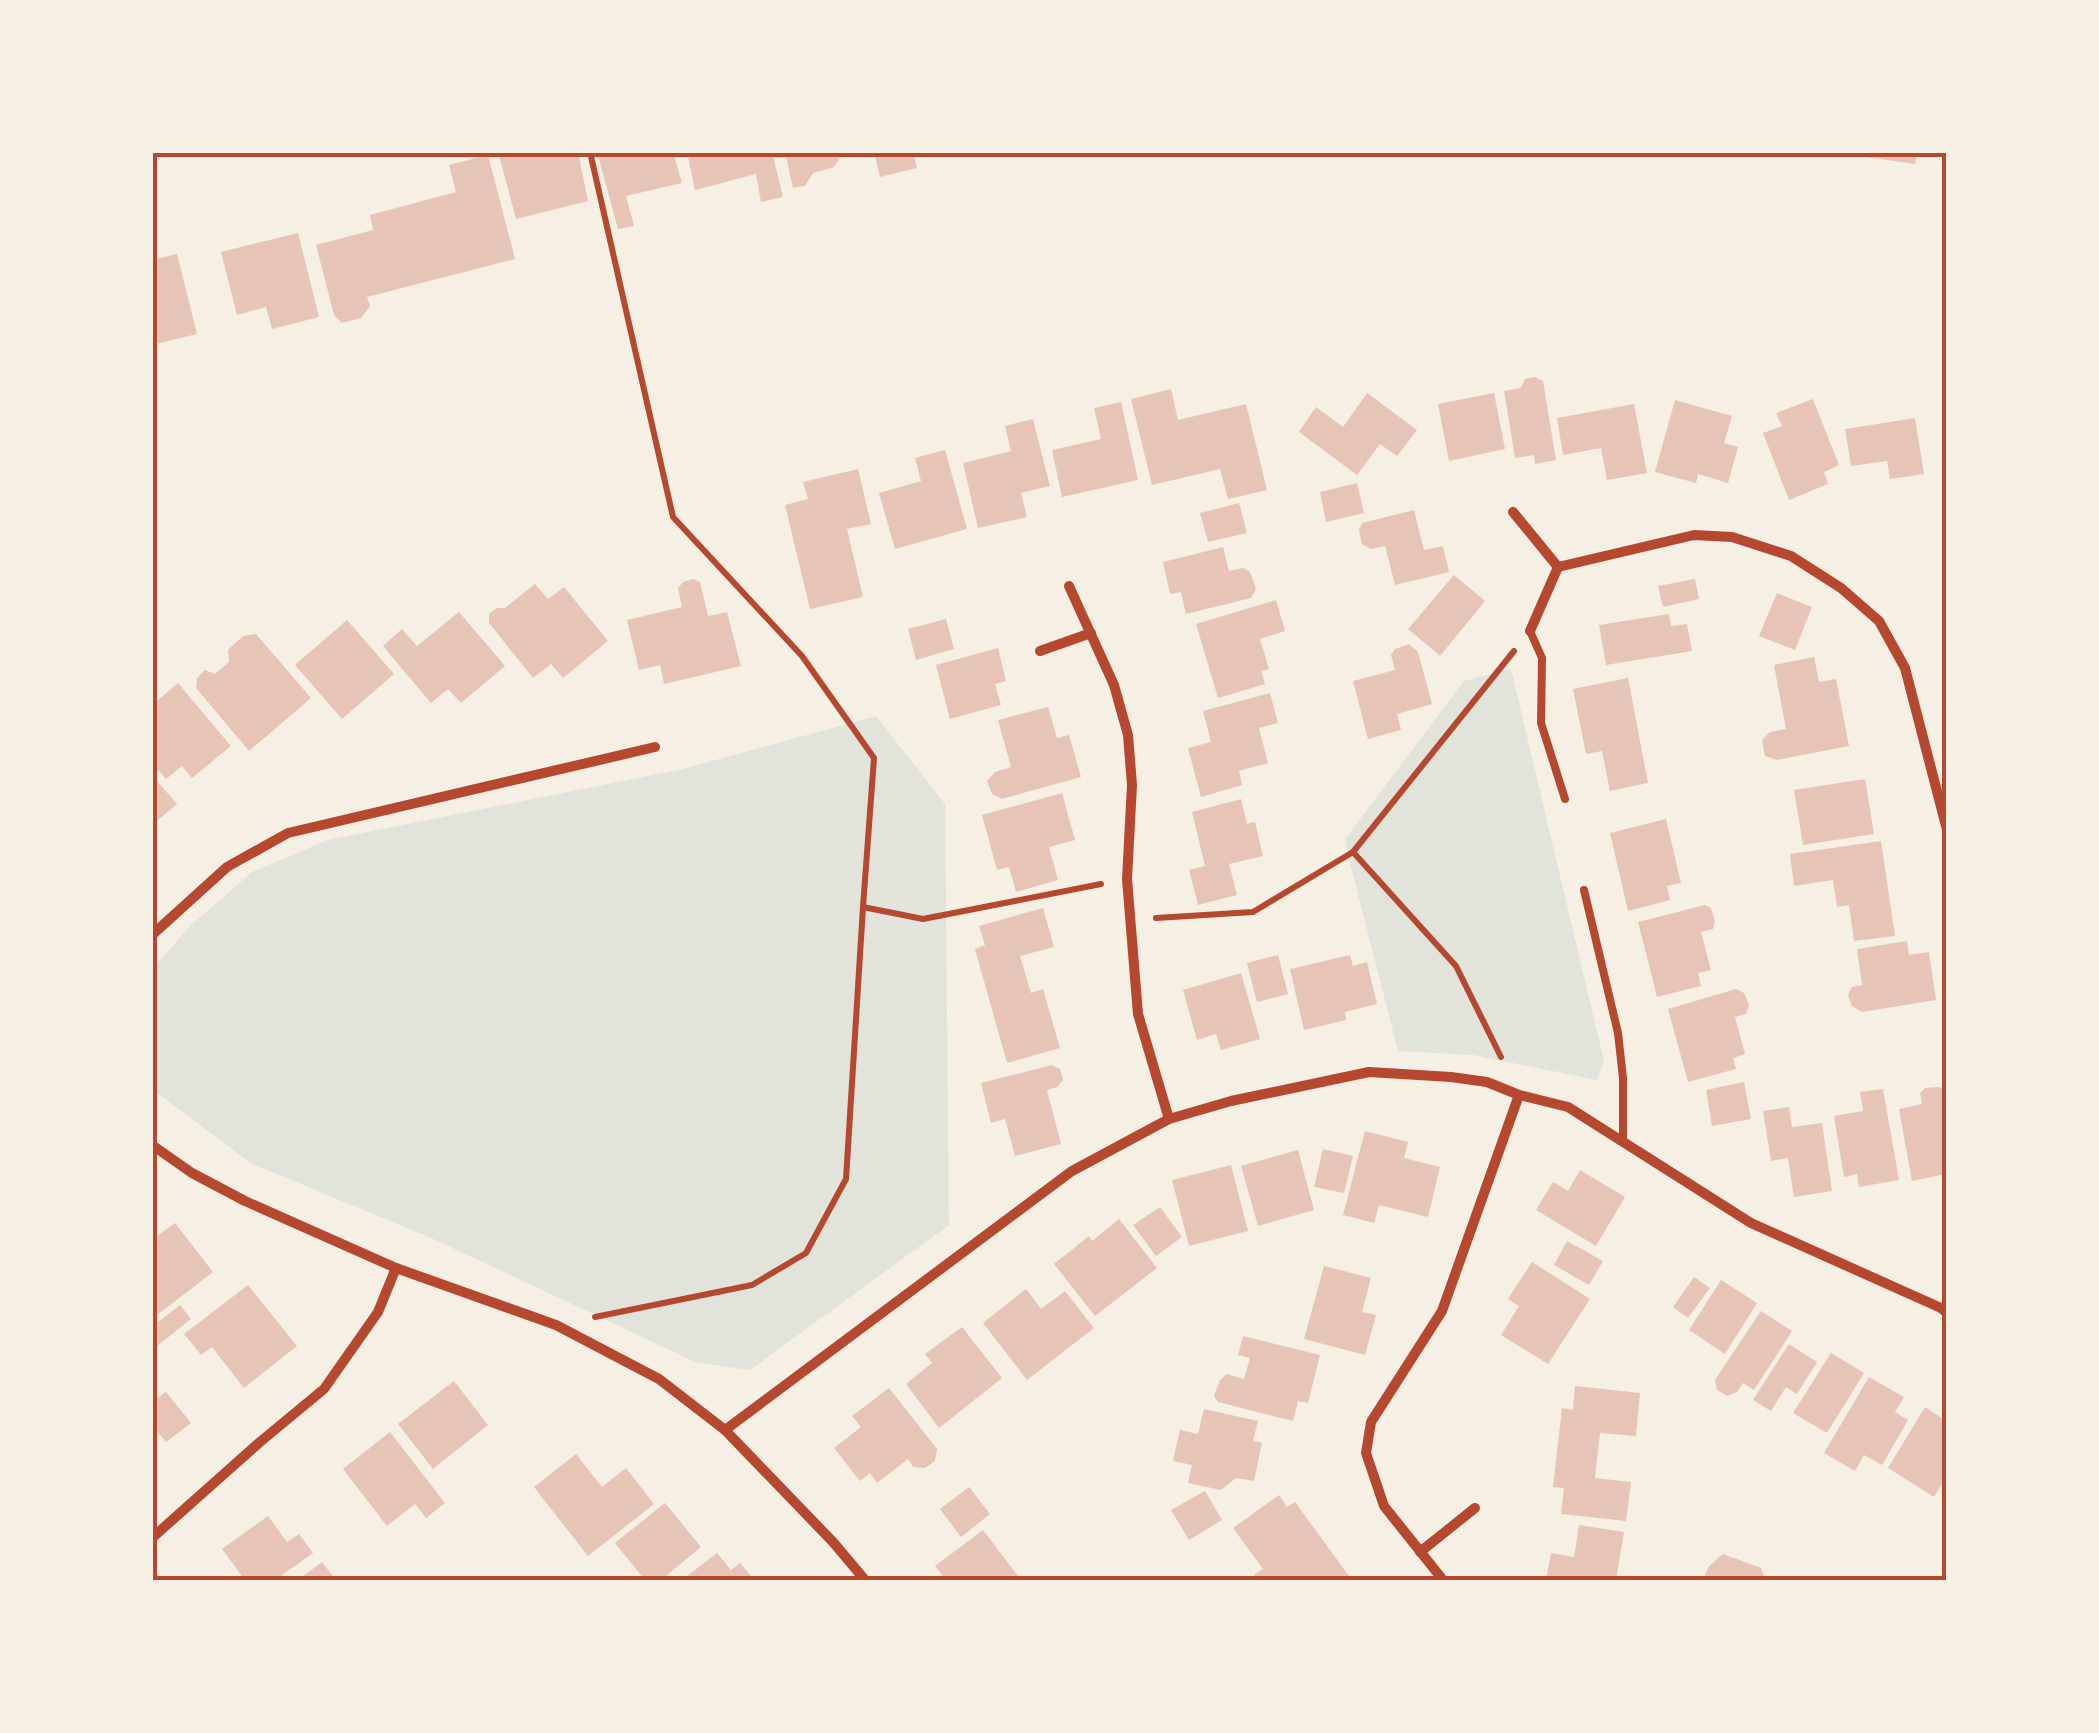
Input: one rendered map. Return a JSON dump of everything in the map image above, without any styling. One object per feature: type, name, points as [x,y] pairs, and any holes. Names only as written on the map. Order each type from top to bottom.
[{"type":"street","points":[[1513,512],[1558,567]]},
{"type":"street","points":[[1558,567],[1694,535],[1732,537],[1792,556],[1841,588],[1879,620],[1905,668],[1946,826]]},
{"type":"street","points":[[1530,631],[1558,567]]},
{"type":"street","points":[[1070,586],[1114,685],[1128,735],[1132,786],[1126,879],[1138,1014],[1169,1119]]},
{"type":"street","points":[[1040,652],[1092,633]]},
{"type":"street","points":[[152,936],[226,867],[288,833],[655,747]]},
{"type":"street","points":[[725,1430],[1072,1172],[1169,1119],[1231,1100],[1369,1072],[1487,1082],[1568,1107],[1752,1223],[1945,1307]]},
{"type":"street","points":[[1443,1580],[1384,1506],[1366,1453],[1371,1422],[1442,1311],[1519,1094]]},
{"type":"street","points":[[152,1145],[192,1173],[244,1201],[396,1268],[556,1324],[659,1379],[725,1430],[865,1580]]},
{"type":"street","points":[[152,1538],[324,1390],[378,1312],[396,1268]]},
{"type":"street","points":[[1420,1552],[1474,1508]]},
{"type":"lane","points":[[1530,631],[1542,658],[1541,723],[1565,800]]},
{"type":"lane","points":[[1584,890],[1618,1033],[1623,1142]]},
{"type":"path","points":[[556,1324],[752,1285],[806,1253],[846,1178],[874,758],[802,656],[673,517],[590,152]]},
{"type":"path","points":[[1128,920],[1253,912],[1353,852],[1530,631]]},
{"type":"path","points":[[1353,852],[1456,966],[1519,1094]]},
{"type":"path","points":[[862,907],[924,919],[1126,879]]},
{"type":"shaded area","points":[[1511,669],[1604,1061],[1597,1080],[1473,1055],[1398,1051],[1345,839],[1464,681]]},
{"type":"shaded area","points":[[876,716],[945,804],[949,1225],[750,1370],[695,1362],[429,1237],[252,1164],[153,1090],[152,969],[191,925],[252,872],[327,840],[679,770]]},
{"type":"building","points":[[578,152],[588,201],[516,219],[499,155]]},
{"type":"building","points":[[597,152],[673,152],[682,183],[626,196],[634,226],[618,229]]},
{"type":"building","points":[[687,152],[772,152],[783,197],[761,202],[756,174],[695,190]]},
{"type":"building","points":[[785,152],[839,152],[841,156],[834,167],[813,173],[805,186],[793,188]]},
{"type":"building","points":[[874,152],[913,152],[917,168],[880,177]]},
{"type":"building","points":[[1854,152],[1917,152],[1915,164]]},
{"type":"building","points":[[488,155],[515,259],[367,297],[370,306],[361,318],[342,323],[334,315],[316,245],[373,230],[370,215],[456,192],[449,165]]},
{"type":"building","points":[[298,233],[319,317],[272,329],[266,307],[237,315],[221,252]]},
{"type":"building","points":[[177,254],[197,334],[152,345],[152,260]]},
{"type":"building","points":[[1535,377],[1543,381],[1556,460],[1535,464],[1534,455],[1515,458],[1504,391],[1521,388],[1525,379]]},
{"type":"building","points":[[1171,389],[1178,420],[1246,404],[1267,490],[1228,499],[1220,469],[1152,485],[1131,399]]},
{"type":"building","points":[[1367,393],[1417,430],[1397,456],[1380,444],[1357,475],[1299,432],[1316,407],[1343,427]]},
{"type":"building","points":[[1494,393],[1505,449],[1449,461],[1438,404]]},
{"type":"building","points":[[1813,399],[1839,465],[1824,472],[1828,484],[1789,500],[1763,433],[1782,426],[1776,413]]},
{"type":"building","points":[[1675,400],[1732,416],[1724,443],[1738,447],[1728,483],[1698,474],[1696,483],[1655,472]]},
{"type":"building","points":[[1121,402],[1138,480],[1062,497],[1052,450],[1101,439],[1094,408]]},
{"type":"building","points":[[1634,404],[1647,473],[1607,480],[1601,448],[1563,455],[1557,418]]},
{"type":"building","points":[[1915,418],[1924,474],[1890,479],[1887,461],[1851,466],[1845,429]]},
{"type":"building","points":[[1033,419],[1050,486],[1021,493],[1027,517],[978,528],[963,463],[1011,451],[1005,426]]},
{"type":"building","points":[[945,450],[967,529],[895,549],[879,493],[921,481],[915,458]]},
{"type":"building","points":[[858,469],[871,524],[847,529],[863,597],[810,609],[785,505],[808,499],[803,482]]},
{"type":"building","points":[[1357,483],[1364,513],[1326,522],[1320,492]]},
{"type":"building","points":[[1239,503],[1247,533],[1208,542],[1200,513]]},
{"type":"building","points":[[1414,510],[1424,550],[1443,546],[1449,572],[1395,585],[1385,546],[1371,549],[1362,544],[1359,530],[1362,523]]},
{"type":"building","points":[[1223,547],[1229,571],[1243,568],[1250,572],[1256,589],[1251,598],[1186,614],[1181,592],[1170,594],[1163,562]]},
{"type":"building","points":[[1454,575],[1485,601],[1440,656],[1408,629]]},
{"type":"building","points":[[693,579],[700,582],[708,616],[727,612],[741,666],[664,684],[660,665],[639,670],[627,620],[682,607],[678,588]]},
{"type":"building","points":[[1695,579],[1699,599],[1663,607],[1658,586]]},
{"type":"building","points":[[535,584],[548,599],[564,587],[608,641],[563,678],[551,664],[533,678],[489,623],[489,614],[505,608]]},
{"type":"building","points":[[1777,593],[1812,607],[1795,650],[1759,636]]},
{"type":"building","points":[[1276,600],[1285,631],[1260,639],[1269,669],[1261,671],[1265,684],[1218,698],[1196,624]]},
{"type":"building","points":[[459,612],[505,666],[461,703],[448,689],[431,703],[383,646],[402,629],[417,646]]},
{"type":"building","points":[[1669,614],[1671,626],[1687,624],[1692,651],[1606,665],[1599,625]]},
{"type":"building","points":[[946,619],[954,649],[916,660],[908,629]]},
{"type":"building","points":[[347,620],[394,674],[342,719],[295,665]]},
{"type":"building","points":[[256,634],[311,698],[249,751],[196,688],[197,678],[205,670],[215,674],[229,662],[228,650],[243,636]]},
{"type":"building","points":[[1409,644],[1418,652],[1432,704],[1397,714],[1401,730],[1368,739],[1353,681],[1395,670],[1391,655],[1395,649]]},
{"type":"building","points":[[998,648],[1006,681],[995,684],[1001,705],[950,719],[936,665]]},
{"type":"building","points":[[1814,657],[1819,682],[1836,679],[1849,746],[1777,760],[1765,756],[1762,740],[1770,732],[1786,729],[1774,665]]},
{"type":"building","points":[[1628,678],[1648,783],[1610,791],[1602,751],[1586,754],[1573,689]]},
{"type":"building","points":[[178,683],[231,746],[192,778],[182,766],[166,779],[152,763],[152,705]]},
{"type":"building","points":[[1270,693],[1278,723],[1259,728],[1268,763],[1239,771],[1242,785],[1201,797],[1188,748],[1211,742],[1203,711]]},
{"type":"building","points":[[1048,707],[1057,738],[1069,735],[1081,777],[1002,799],[992,794],[987,781],[995,772],[1011,767],[998,720]]},
{"type":"building","points":[[152,775],[177,804],[152,825]]},
{"type":"building","points":[[1865,779],[1874,834],[1803,845],[1794,790]]},
{"type":"building","points":[[1062,793],[1075,840],[1049,847],[1058,880],[1016,892],[1009,867],[997,870],[982,815]]},
{"type":"building","points":[[1241,799],[1247,824],[1255,822],[1263,856],[1229,864],[1237,895],[1198,905],[1189,870],[1205,866],[1192,812]]},
{"type":"building","points":[[1666,819],[1681,883],[1667,886],[1670,900],[1628,911],[1610,833]]},
{"type":"building","points":[[1881,841],[1895,936],[1854,941],[1849,905],[1837,907],[1833,880],[1794,886],[1790,854]]},
{"type":"building","points":[[1705,905],[1711,908],[1715,921],[1713,929],[1701,932],[1711,970],[1698,973],[1701,986],[1657,997],[1638,922]]},
{"type":"building","points":[[1043,908],[1054,947],[1020,956],[1031,993],[1043,989],[1060,1048],[1007,1063],[975,949],[985,945],[979,926]]},
{"type":"building","points":[[1907,941],[1909,955],[1929,952],[1936,1000],[1862,1012],[1852,1006],[1848,995],[1852,987],[1862,985],[1857,949]]},
{"type":"building","points":[[1278,955],[1288,994],[1257,1002],[1247,963]]},
{"type":"building","points":[[1350,955],[1353,966],[1367,962],[1377,1004],[1345,1012],[1346,1020],[1304,1030],[1290,969]]},
{"type":"building","points":[[1241,973],[1260,1039],[1221,1050],[1216,1034],[1197,1040],[1183,990]]},
{"type":"building","points":[[1736,989],[1744,993],[1749,1005],[1746,1014],[1735,1017],[1745,1054],[1733,1058],[1736,1069],[1688,1082],[1668,1009]]},
{"type":"building","points":[[1052,1065],[1060,1069],[1063,1080],[1047,1090],[1061,1144],[1015,1156],[1005,1119],[991,1123],[981,1083]]},
{"type":"building","points":[[1744,1082],[1751,1119],[1712,1126],[1706,1090]]},
{"type":"building","points":[[1925,1088],[1946,1090],[1946,1174],[1912,1181],[1899,1109],[1922,1104],[1920,1093]]},
{"type":"building","points":[[1883,1089],[1899,1180],[1859,1187],[1857,1174],[1844,1177],[1834,1116],[1863,1111],[1860,1092]]},
{"type":"building","points":[[1789,1107],[1792,1127],[1822,1123],[1832,1191],[1794,1197],[1788,1158],[1771,1161],[1763,1111]]},
{"type":"building","points":[[1365,1131],[1408,1142],[1404,1158],[1440,1167],[1428,1217],[1379,1205],[1374,1223],[1343,1215]]},
{"type":"building","points":[[1323,1149],[1353,1156],[1344,1193],[1314,1187]]},
{"type":"building","points":[[1298,1150],[1314,1210],[1258,1226],[1241,1166]]},
{"type":"building","points":[[1231,1165],[1248,1231],[1189,1246],[1172,1180]]},
{"type":"building","points":[[1580,1170],[1625,1197],[1596,1246],[1536,1210],[1553,1182],[1568,1191]]},
{"type":"building","points":[[1160,1207],[1182,1237],[1156,1256],[1133,1225]]},
{"type":"building","points":[[1119,1219],[1157,1268],[1095,1316],[1054,1264],[1089,1236],[1092,1241]]},
{"type":"building","points":[[175,1223],[213,1272],[152,1319],[152,1255],[156,1252],[152,1240]]},
{"type":"building","points":[[1567,1241],[1603,1261],[1589,1285],[1554,1265]]},
{"type":"building","points":[[1532,1262],[1590,1299],[1548,1364],[1501,1335],[1519,1306],[1508,1299]]},
{"type":"building","points":[[1324,1266],[1371,1278],[1362,1312],[1376,1315],[1365,1355],[1304,1339]]},
{"type":"building","points":[[1694,1277],[1710,1288],[1688,1318],[1673,1307]]},
{"type":"building","points":[[1721,1280],[1757,1303],[1725,1354],[1689,1330]]},
{"type":"building","points":[[248,1285],[297,1346],[244,1388],[212,1347],[201,1355],[184,1334]]},
{"type":"building","points":[[1026,1289],[1041,1309],[1065,1291],[1094,1328],[1027,1380],[983,1323]]},
{"type":"building","points":[[180,1305],[191,1319],[152,1350],[152,1327]]},
{"type":"building","points":[[1761,1311],[1792,1331],[1754,1390],[1743,1383],[1737,1392],[1727,1396],[1717,1390],[1715,1380]]},
{"type":"building","points":[[962,1327],[1002,1378],[939,1428],[906,1384],[932,1363],[925,1354]]},
{"type":"building","points":[[1243,1336],[1320,1355],[1308,1403],[1298,1401],[1293,1421],[1218,1402],[1214,1396],[1227,1374],[1244,1379],[1250,1358],[1238,1355]]},
{"type":"building","points":[[1789,1344],[1817,1362],[1797,1394],[1786,1387],[1771,1411],[1753,1400]]},
{"type":"building","points":[[1831,1353],[1864,1373],[1827,1433],[1793,1413]]},
{"type":"building","points":[[1869,1377],[1904,1397],[1895,1412],[1908,1420],[1882,1465],[1864,1455],[1855,1471],[1824,1453]]},
{"type":"building","points":[[454,1381],[488,1425],[433,1469],[398,1424]]},
{"type":"building","points":[[1575,1386],[1640,1393],[1636,1436],[1600,1433],[1595,1478],[1631,1482],[1626,1521],[1561,1514],[1564,1488],[1553,1487],[1562,1408],[1573,1410]]},
{"type":"building","points":[[889,1388],[937,1449],[935,1461],[925,1468],[913,1467],[908,1459],[877,1483],[870,1473],[860,1481],[834,1448],[861,1427],[852,1416]]},
{"type":"building","points":[[166,1392],[191,1423],[166,1442],[152,1425],[152,1402]]},
{"type":"building","points":[[1925,1407],[1946,1421],[1946,1476],[1934,1497],[1888,1468]]},
{"type":"building","points":[[1204,1409],[1258,1421],[1253,1441],[1262,1443],[1254,1481],[1236,1478],[1221,1490],[1188,1483],[1192,1465],[1173,1461],[1180,1430],[1198,1434]]},
{"type":"building","points":[[390,1432],[445,1503],[426,1518],[415,1504],[387,1526],[343,1469]]},
{"type":"building","points":[[576,1454],[602,1487],[626,1468],[654,1504],[588,1556],[534,1487]]},
{"type":"building","points":[[969,1487],[990,1514],[961,1537],[940,1509]]},
{"type":"building","points":[[1205,1491],[1222,1520],[1189,1540],[1171,1510]]},
{"type":"building","points":[[1279,1495],[1287,1507],[1295,1502],[1352,1580],[1258,1580],[1254,1575],[1263,1569],[1233,1528]]},
{"type":"building","points":[[665,1503],[701,1547],[661,1580],[645,1580],[615,1543]]},
{"type":"building","points":[[268,1516],[287,1542],[299,1534],[313,1553],[275,1580],[245,1580],[222,1549]]},
{"type":"building","points":[[1579,1525],[1624,1532],[1616,1580],[1546,1580],[1551,1553],[1574,1557]]},
{"type":"building","points":[[983,1530],[1018,1576],[1012,1580],[946,1580],[935,1566]]},
{"type":"building","points":[[717,1553],[731,1570],[740,1563],[754,1580],[682,1580]]},
{"type":"building","points":[[1723,1554],[1761,1568],[1765,1580],[1703,1580],[1709,1566]]},
{"type":"building","points":[[322,1562],[336,1580],[298,1580]]}]
